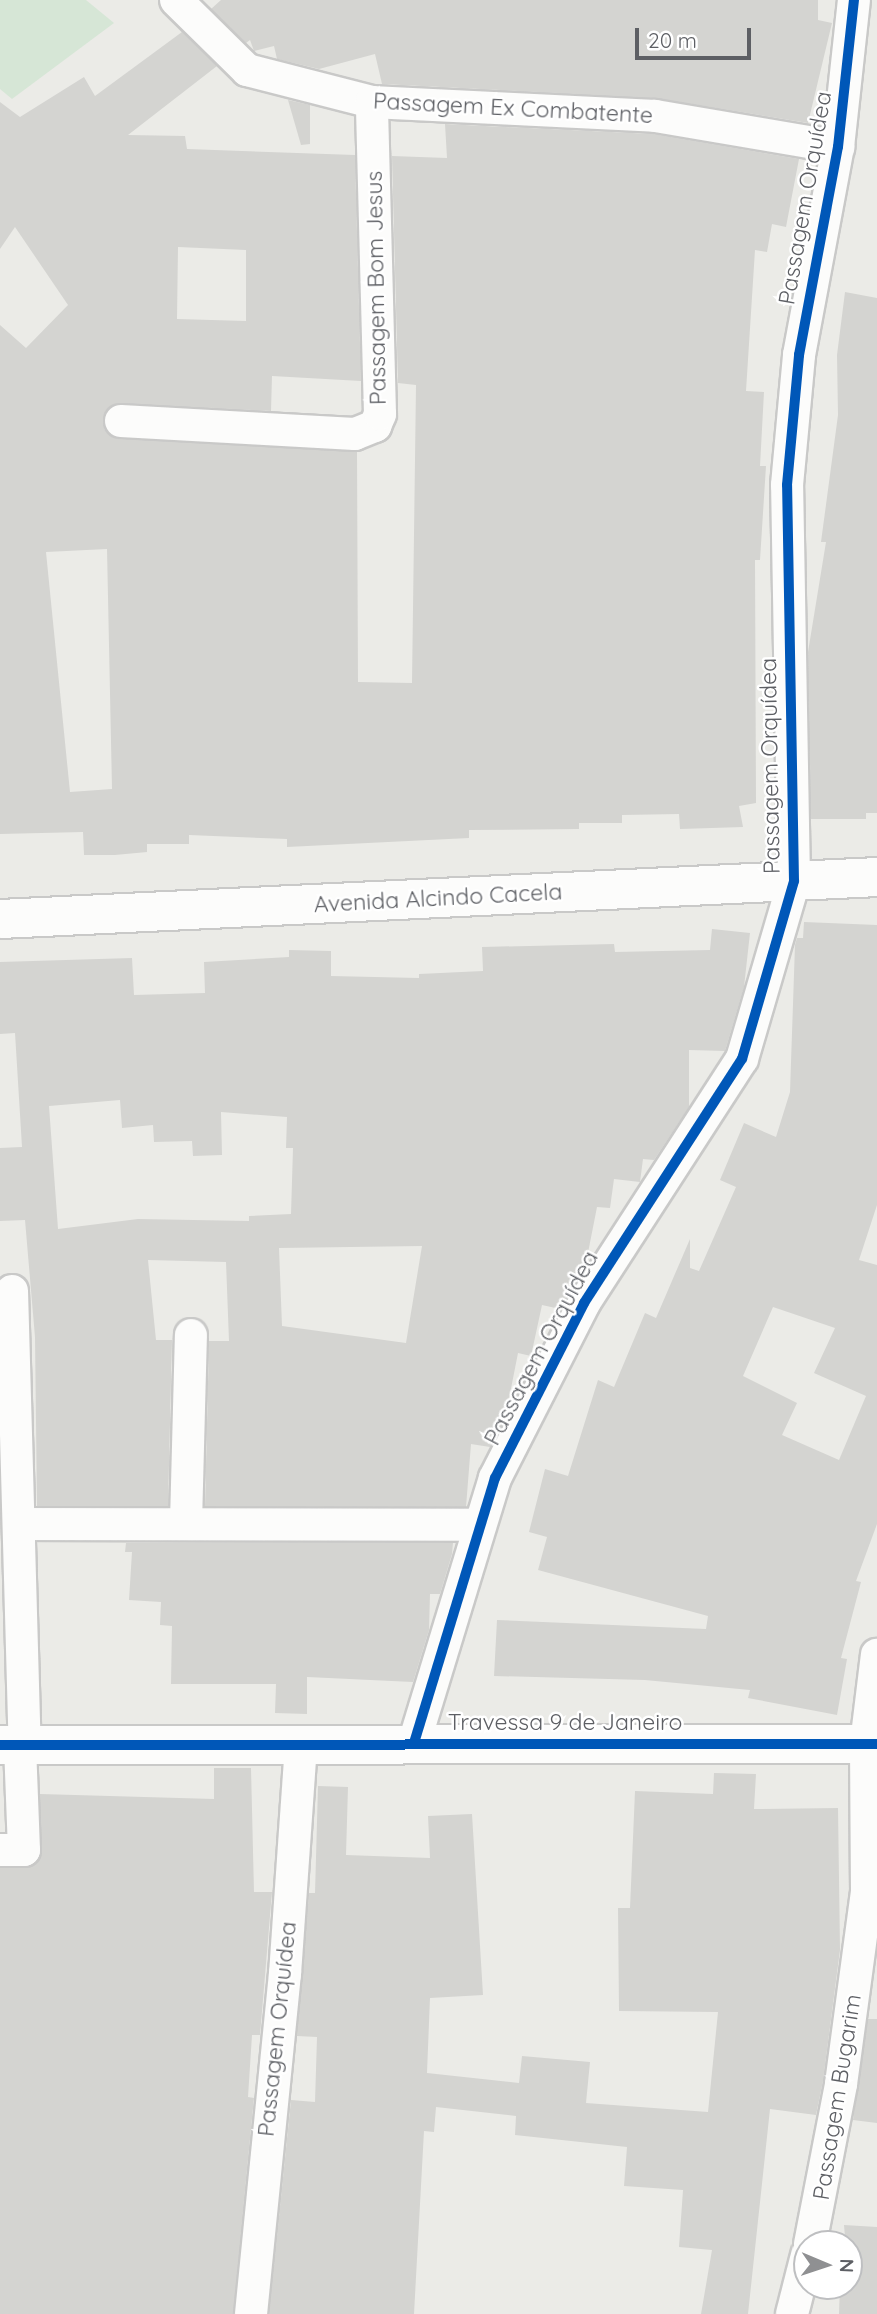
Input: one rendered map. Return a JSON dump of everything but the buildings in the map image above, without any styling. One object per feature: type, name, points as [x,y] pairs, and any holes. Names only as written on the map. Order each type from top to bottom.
[{"type":"main road","name":"Avenida Alcindo Cacela","points":[[0,919],[877,877]]},
{"type":"main road","name":"Travessa 9 de Janeiro","points":[[15,1744],[871,1744]]},
{"type":"street","name":"Passagem Ex Combatente","points":[[176,0],[247,71],[372,102],[655,116],[838,147]]},
{"type":"street","name":"Passagem Orquídea","points":[[414,1743],[477,1525],[584,1303],[742,1059],[794,881],[787,485],[799,355],[838,147],[854,0]]},
{"type":"street","name":"Passagem Bom Jesus","points":[[121,421],[355,434],[375,426],[380,414],[372,102]]},
{"type":"street","points":[[0,1850],[24,1850],[15,1744],[20,1524],[12,1291]]},
{"type":"street","points":[[186,1523],[191,1335]]},
{"type":"street","points":[[20,1524],[477,1525]]},
{"type":"street","name":"Passagem Bugarim","points":[[813,2230],[841,2084],[867,1891],[871,1744],[877,1656]]},
{"type":"street","name":"Passagem Orquídea","points":[[251,2314],[285,1974],[300,1743]]},
{"type":"green space","points":[[0,0],[86,0],[114,23],[12,99],[0,89]]},
{"type":"cycle path","points":[[414,1743],[495,1478],[584,1303],[742,1059],[794,881],[787,485],[799,355],[838,147],[854,0]]},
{"type":"cycle path","points":[[0,1745],[877,1744]]}]
